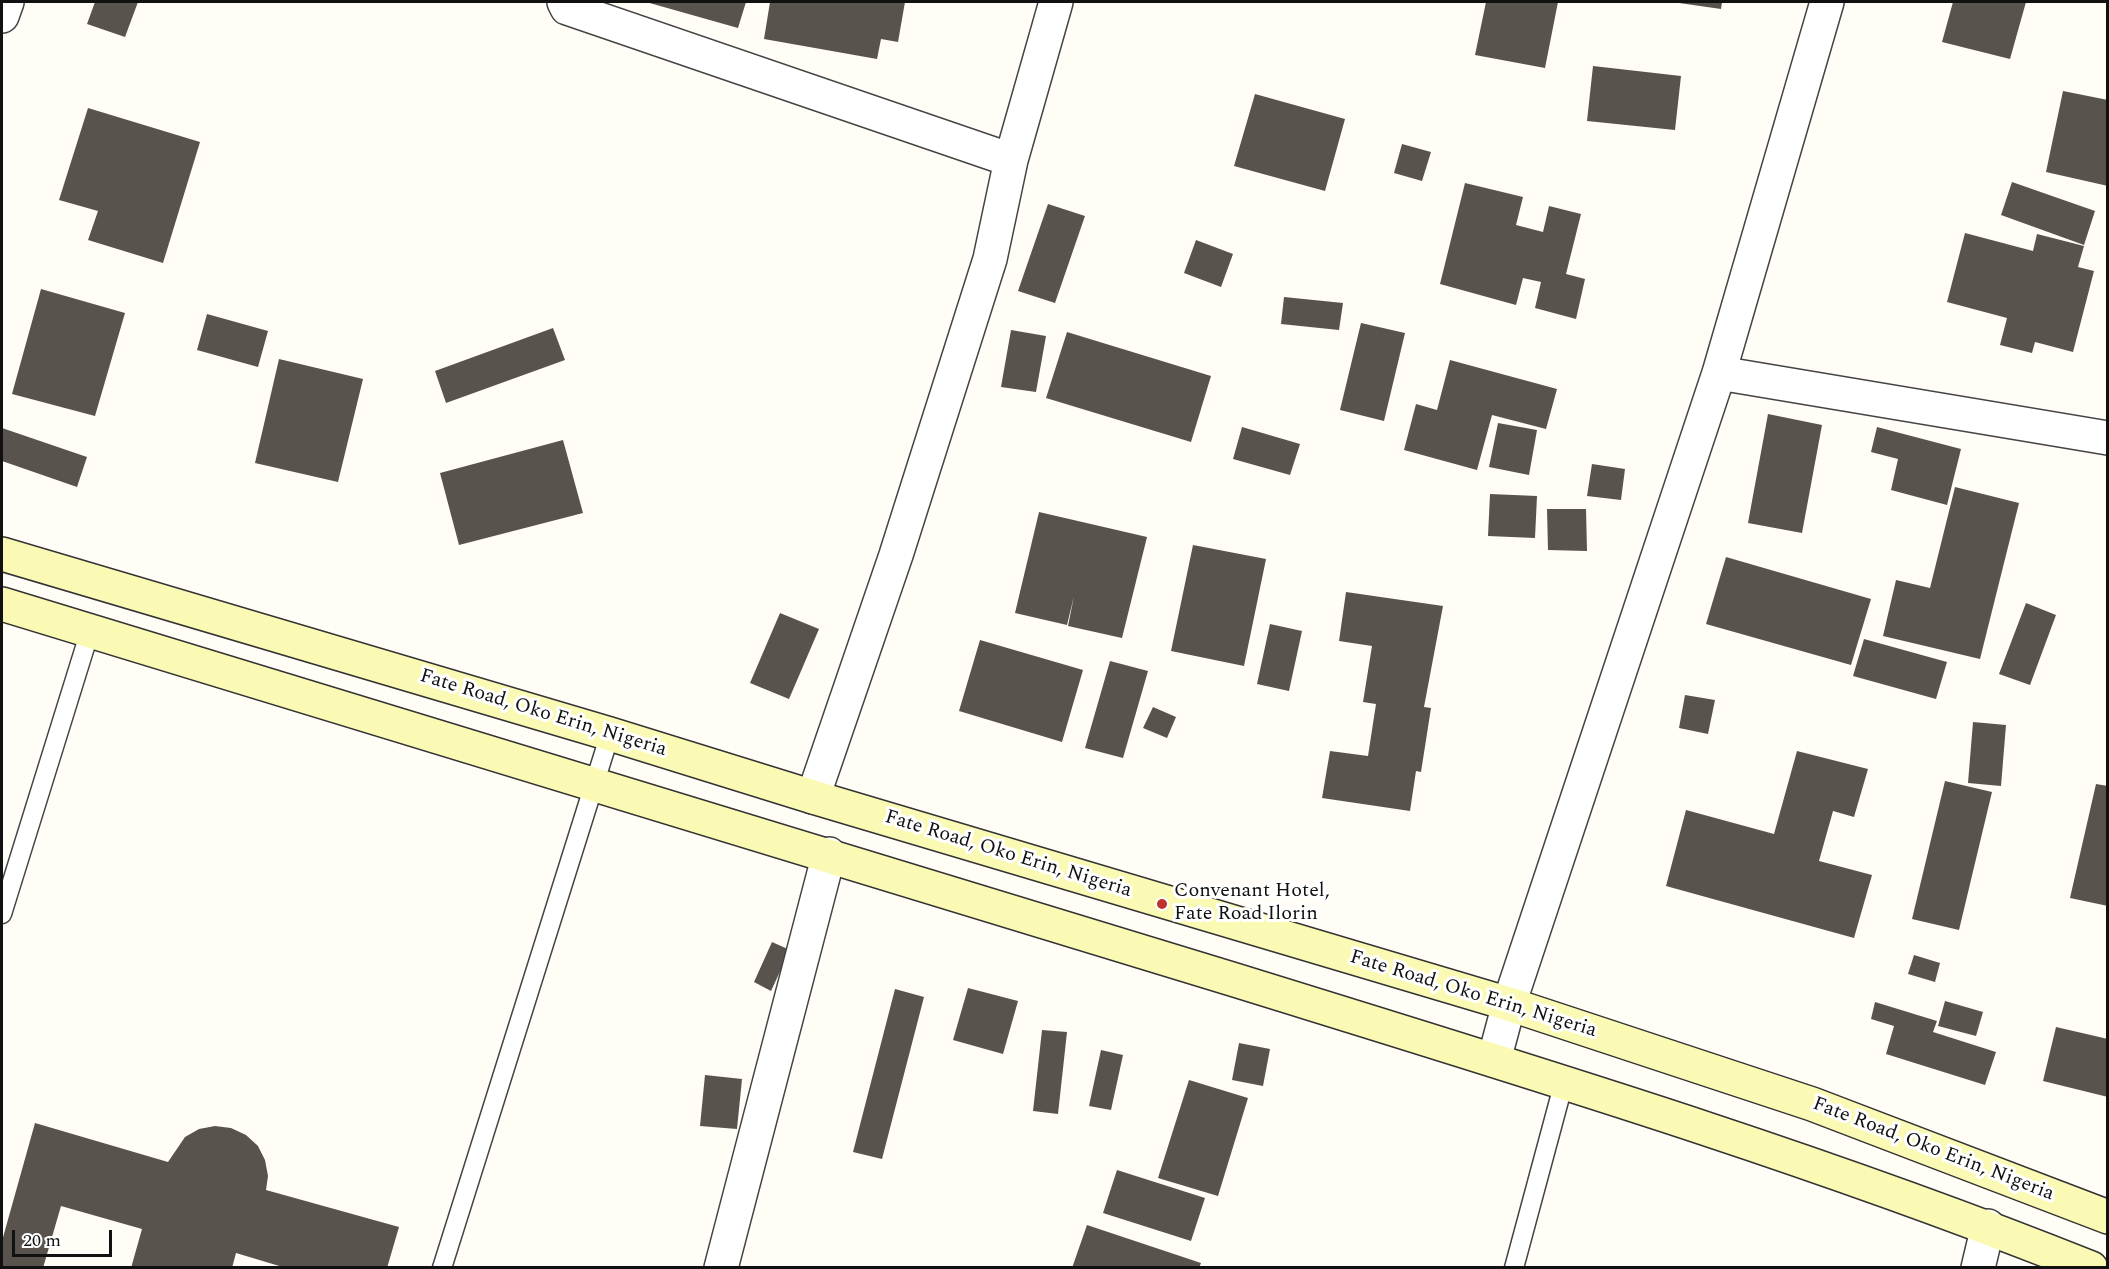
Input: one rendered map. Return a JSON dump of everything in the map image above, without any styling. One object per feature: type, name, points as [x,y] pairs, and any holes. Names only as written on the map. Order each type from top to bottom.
[{"type":"street","points":[[2,16],[7,2]]},
{"type":"street","points":[[564,2],[567,8],[1011,160]]},
{"type":"street","points":[[813,797],[896,555],[990,259],[1011,160],[1056,2]]},
{"type":"street","points":[[1494,1060],[1509,1004],[1719,373],[1827,2]]},
{"type":"street","points":[[1719,373],[2108,438]]},
{"type":"street","name":"Fate Road, Oko Erin, Nigeria","points":[[2,554],[1509,1004],[1812,1104],[2108,1217]]},
{"type":"street","points":[[2,604],[829,854],[1564,1082],[1780,1153],[1988,1226],[2091,1268]]},
{"type":"street","points":[[721,1268],[829,854]]},
{"type":"street","points":[[1978,1268],[1988,1226]]},
{"type":"lane","points":[[2,914],[90,631]]},
{"type":"lane","points":[[442,1268],[610,734]]},
{"type":"lane","points":[[1514,1268],[1564,1082]]},
{"type":"building","points":[[95,2],[138,2],[125,37],[87,24]]},
{"type":"building","points":[[646,2],[746,2],[738,28]]},
{"type":"building","points":[[770,2],[905,2],[898,42],[881,39],[877,59],[764,39]]},
{"type":"building","points":[[1486,2],[1558,2],[1545,68],[1475,55]]},
{"type":"building","points":[[1672,2],[1722,2],[1721,9]]},
{"type":"building","points":[[1953,2],[2026,2],[2010,59],[1942,42]]},
{"type":"building","points":[[1593,66],[1681,76],[1675,130],[1587,121]]},
{"type":"building","points":[[2063,91],[2108,100],[2108,186],[2046,172]]},
{"type":"building","points":[[1255,94],[1345,119],[1325,191],[1234,166]]},
{"type":"building","points":[[88,108],[200,142],[163,263],[88,240],[98,211],[59,200]]},
{"type":"building","points":[[1402,144],[1431,152],[1422,181],[1394,173]]},
{"type":"building","points":[[2012,182],[2095,211],[2084,245],[2001,215]]},
{"type":"building","points":[[1465,183],[1523,197],[1516,225],[1543,232],[1549,206],[1581,214],[1566,274],[1585,279],[1576,319],[1535,308],[1541,282],[1523,278],[1516,305],[1440,284]]},
{"type":"building","points":[[1048,204],[1085,216],[1055,303],[1018,291]]},
{"type":"building","points":[[1965,233],[2033,251],[2037,234],[2084,246],[2078,267],[2094,271],[2073,352],[2035,342],[2032,353],[2000,345],[2007,318],[1947,302]]},
{"type":"building","points":[[1196,240],[1233,254],[1221,287],[1184,273]]},
{"type":"building","points":[[41,289],[125,313],[95,416],[12,394]]},
{"type":"building","points":[[1284,297],[1343,303],[1339,330],[1281,324]]},
{"type":"building","points":[[207,314],[268,331],[258,367],[197,350]]},
{"type":"building","points":[[1361,323],[1405,333],[1384,421],[1340,410]]},
{"type":"building","points":[[553,328],[565,360],[446,403],[435,371]]},
{"type":"building","points":[[1011,330],[1046,336],[1036,392],[1001,387]]},
{"type":"building","points":[[1067,332],[1211,376],[1191,442],[1046,398]]},
{"type":"building","points":[[279,359],[363,379],[338,482],[255,463]]},
{"type":"building","points":[[1450,360],[1557,389],[1546,429],[1492,415],[1477,470],[1404,450],[1416,404],[1437,410]]},
{"type":"building","points":[[1768,414],[1822,425],[1802,533],[1748,523]]},
{"type":"building","points":[[1498,423],[1537,430],[1529,475],[1489,467]]},
{"type":"building","points":[[1242,427],[1300,444],[1290,475],[1233,459]]},
{"type":"building","points":[[1877,427],[1961,449],[1947,505],[1891,490],[1898,459],[1871,452]]},
{"type":"building","points":[[2,428],[87,457],[77,487],[2,461]]},
{"type":"building","points":[[563,440],[583,513],[459,545],[440,473]]},
{"type":"building","points":[[1592,464],[1625,469],[1621,500],[1587,496]]},
{"type":"building","points":[[1955,487],[2019,503],[1980,659],[1883,636],[1896,580],[1930,588]]},
{"type":"building","points":[[1490,494],[1537,496],[1535,538],[1488,536]]},
{"type":"building","points":[[1547,509],[1586,509],[1587,551],[1548,550]]},
{"type":"building","points":[[1039,512],[1147,537],[1122,638],[1068,626],[1074,596],[1067,625],[1015,613]]},
{"type":"building","points":[[1193,545],[1266,559],[1244,666],[1171,651]]},
{"type":"building","points":[[1726,557],[1871,599],[1851,665],[1706,624]]},
{"type":"building","points":[[1346,592],[1443,606],[1424,707],[1431,708],[1421,772],[1416,771],[1410,811],[1322,798],[1330,751],[1368,756],[1376,704],[1363,702],[1372,646],[1339,641]]},
{"type":"building","points":[[2026,603],[2056,615],[2030,685],[1999,674]]},
{"type":"building","points":[[780,613],[819,629],[789,699],[750,683]]},
{"type":"building","points":[[1270,624],[1302,631],[1289,691],[1257,684]]},
{"type":"building","points":[[1864,639],[1947,662],[1936,699],[1853,676]]},
{"type":"building","points":[[980,640],[1083,670],[1062,742],[959,711]]},
{"type":"building","points":[[1110,661],[1148,671],[1123,758],[1085,748]]},
{"type":"building","points":[[1685,695],[1715,700],[1708,734],[1679,728]]},
{"type":"building","points":[[1153,707],[1176,717],[1167,738],[1143,728]]},
{"type":"building","points":[[1973,722],[2006,725],[2001,786],[1968,783]]},
{"type":"building","points":[[1797,751],[1868,769],[1854,817],[1833,811],[1819,861],[1872,875],[1854,938],[1666,886],[1686,810],[1774,834]]},
{"type":"building","points":[[1945,781],[1992,792],[1959,930],[1912,919]]},
{"type":"building","points":[[2096,784],[2108,786],[2108,906],[2070,898]]},
{"type":"building","points":[[772,942],[790,950],[771,991],[754,982]]},
{"type":"building","points":[[1914,955],[1940,963],[1935,982],[1908,974]]},
{"type":"building","points":[[968,988],[1018,1001],[1003,1054],[953,1040]]},
{"type":"building","points":[[895,989],[924,997],[882,1159],[853,1152]]},
{"type":"building","points":[[1945,1001],[1983,1012],[1976,1036],[1938,1026]]},
{"type":"building","points":[[1875,1002],[1937,1021],[1933,1032],[1996,1052],[1985,1085],[1886,1054],[1894,1026],[1871,1019]]},
{"type":"building","points":[[2056,1027],[2108,1039],[2108,1097],[2043,1081]]},
{"type":"building","points":[[1042,1030],[1067,1032],[1058,1114],[1033,1111]]},
{"type":"building","points":[[1239,1043],[1270,1049],[1263,1086],[1232,1080]]},
{"type":"building","points":[[1101,1050],[1123,1055],[1111,1110],[1089,1106]]},
{"type":"building","points":[[705,1075],[742,1079],[737,1129],[700,1126]]},
{"type":"building","points":[[1189,1080],[1248,1098],[1218,1196],[1158,1178]]},
{"type":"building","points":[[35,1123],[168,1162],[185,1137],[199,1129],[215,1126],[231,1128],[246,1135],[258,1146],[265,1160],[268,1176],[266,1190],[399,1227],[387,1268],[286,1268],[236,1253],[232,1268],[131,1268],[142,1229],[61,1206],[43,1268],[2,1268],[2,1241]]},
{"type":"building","points":[[1117,1170],[1205,1198],[1191,1241],[1103,1213]]},
{"type":"building","points":[[1087,1225],[1201,1263],[1199,1268],[1072,1268]]},
{"type":"place","name":"Convenant Hotel, Fate Road Ilorin","points":[[1162,904]]}]
